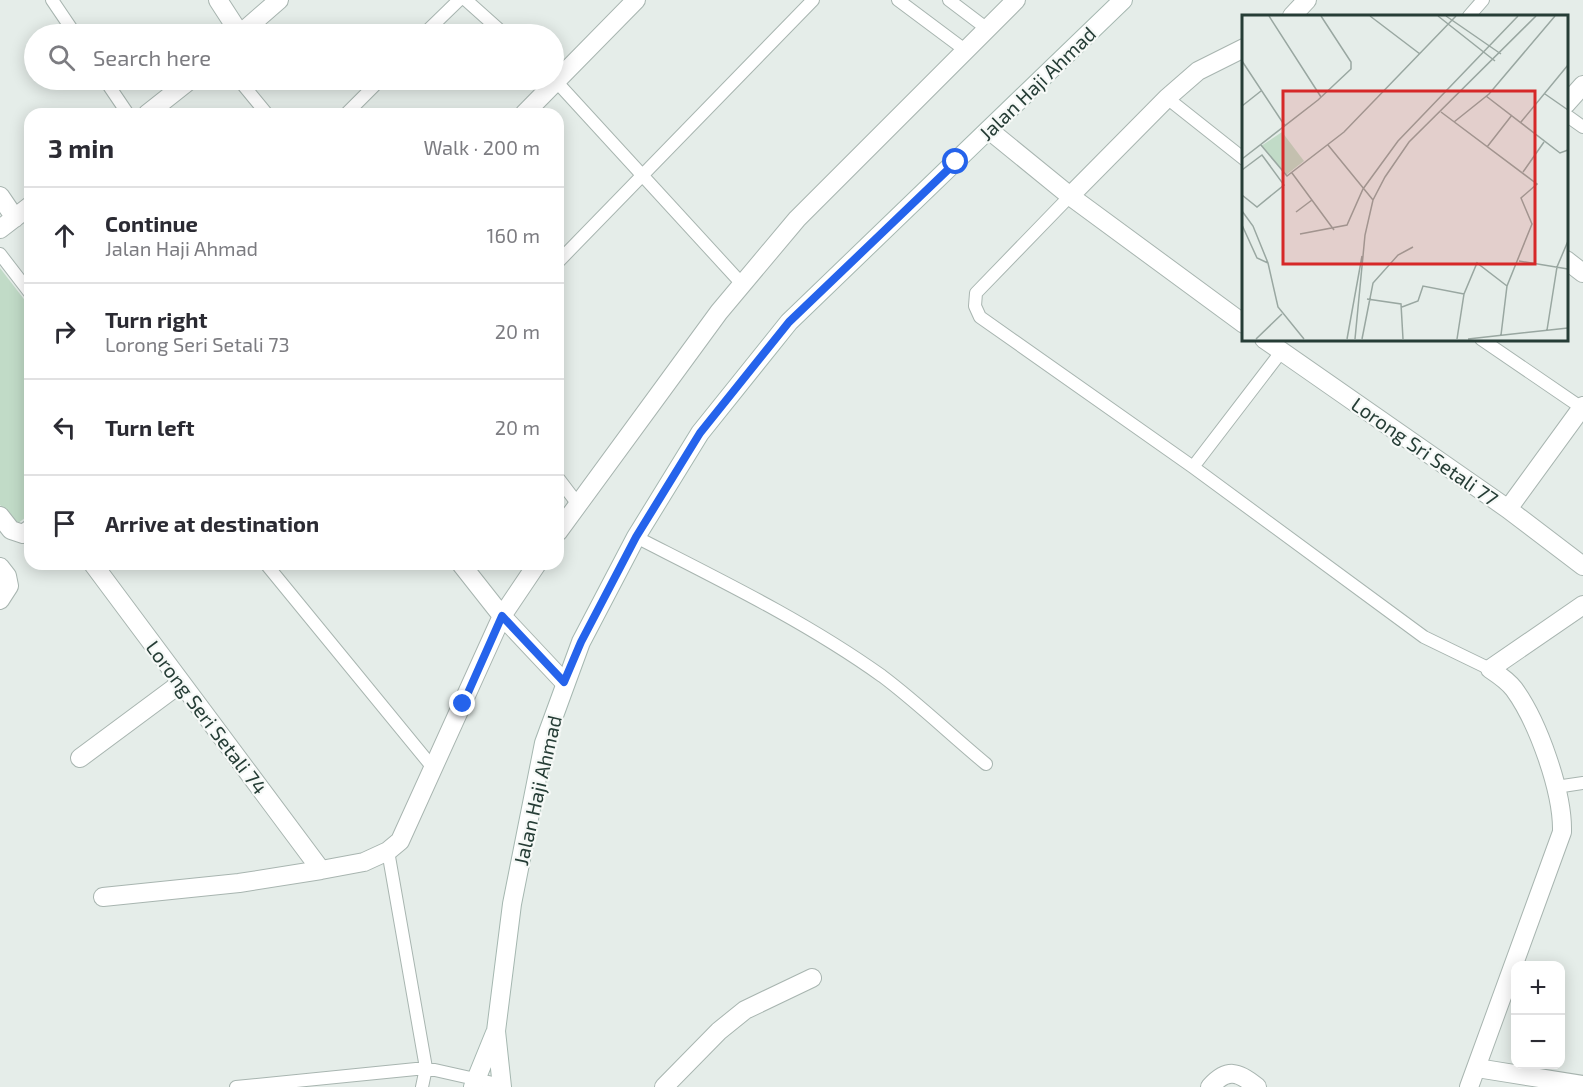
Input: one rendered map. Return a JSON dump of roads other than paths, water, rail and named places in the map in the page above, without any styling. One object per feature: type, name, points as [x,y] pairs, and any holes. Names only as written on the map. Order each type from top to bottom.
[{"type":"street","points":[[218,0],[234,24]]},
{"type":"street","points":[[251,24],[279,0]]},
{"type":"street","points":[[564,71],[636,0]]},
{"type":"street","points":[[564,523],[742,284],[796,219],[1016,0]]},
{"type":"street","name":"Jalan Haji Ahmad","points":[[502,1086],[496,1031],[516,882],[544,743],[564,682],[581,642],[636,537],[700,433],[789,322],[1123,0]]},
{"type":"street","points":[[1293,15],[1307,0]]},
{"type":"street","points":[[1071,196],[1198,71],[1242,49]]},
{"type":"street","points":[[1568,102],[1583,85]]},
{"type":"street","points":[[155,108],[177,90]]},
{"type":"street","points":[[529,108],[546,90]]},
{"type":"street","points":[[989,130],[1071,196],[1242,323]]},
{"type":"street","points":[[0,196],[15,218]]},
{"type":"street","points":[[0,229],[24,211]]},
{"type":"street","points":[[1568,262],[1583,273]]},
{"type":"street","name":"Lorong Sri Setali 77","points":[[1268,340],[1286,345],[1583,566]]},
{"type":"street","points":[[1508,509],[1582,407]]},
{"type":"street","points":[[5,523],[24,533]]},
{"type":"street","points":[[0,567],[7,576],[9,586],[0,600]]},
{"type":"street","name":"Lorong Seri Setali 74","points":[[97,570],[321,870]]},
{"type":"street","points":[[466,570],[502,616],[564,682]]},
{"type":"street","points":[[103,897],[239,883],[321,870],[364,862],[388,851],[400,841],[502,616],[533,570]]},
{"type":"street","points":[[1469,1087],[1562,832],[1562,814],[1548,762],[1515,690],[1506,680],[1490,669],[1583,604]]},
{"type":"street","points":[[80,758],[182,683]]},
{"type":"street","points":[[664,1087],[719,1030],[745,1010],[812,978]]},
{"type":"street","name":"Jalan Haji Ahmad","points":[[474,1083],[496,1031]]},
{"type":"street","points":[[1477,1068],[1583,1085]]},
{"type":"street","points":[[1210,1087],[1219,1077],[1227,1073],[1237,1074],[1257,1087]]},
{"type":"lane","points":[[52,0],[68,24]]},
{"type":"lane","points":[[434,24],[459,0]]},
{"type":"lane","points":[[466,0],[493,24]]},
{"type":"lane","points":[[564,256],[813,0]]},
{"type":"lane","points":[[898,0],[965,50]]},
{"type":"lane","points":[[949,0],[986,28]]},
{"type":"lane","points":[[1470,15],[1483,0]]},
{"type":"lane","points":[[112,90],[124,108]]},
{"type":"lane","points":[[247,90],[262,108]]},
{"type":"lane","points":[[352,108],[370,90]]},
{"type":"lane","points":[[564,90],[742,284]]},
{"type":"lane","points":[[1167,99],[1242,157]]},
{"type":"lane","points":[[1568,116],[1583,127]]},
{"type":"lane","points":[[1071,196],[976,293],[975,306],[980,317],[1192,467],[1424,637],[1490,669]]},
{"type":"lane","points":[[0,254],[24,285]]},
{"type":"lane","points":[[1482,340],[1582,407]]},
{"type":"lane","points":[[1192,467],[1286,345]]},
{"type":"lane","points":[[564,486],[578,503]]},
{"type":"lane","points":[[636,537],[809,628],[908,695],[939,726],[986,764]]},
{"type":"lane","points":[[271,570],[434,769]]},
{"type":"lane","points":[[1556,787],[1583,783]]},
{"type":"lane","points":[[388,851],[426,1068],[422,1087]]},
{"type":"lane","points":[[236,1087],[426,1068],[474,1083],[502,1086]]}]
